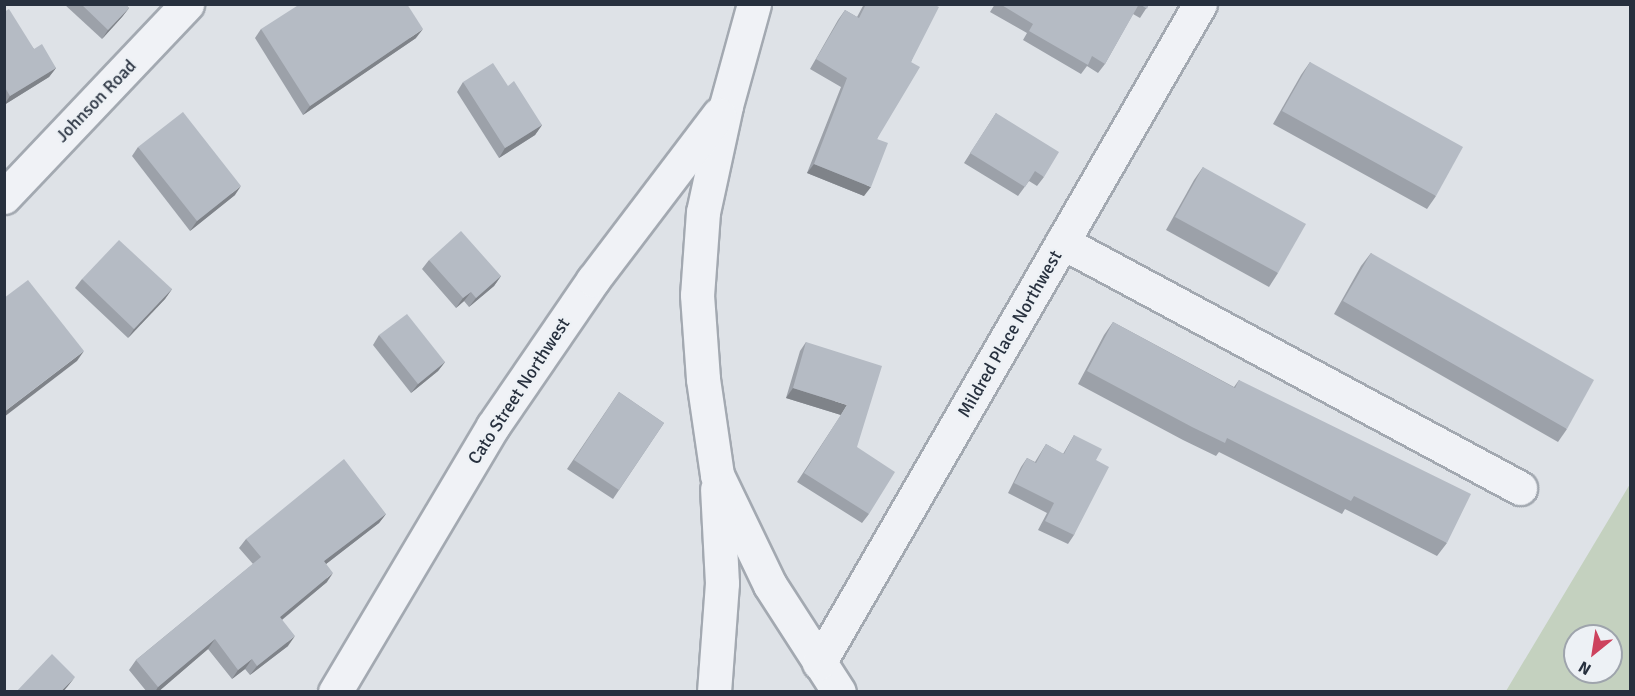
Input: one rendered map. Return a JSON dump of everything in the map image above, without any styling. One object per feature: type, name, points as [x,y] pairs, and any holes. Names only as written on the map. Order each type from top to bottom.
[{"type":"street","name":"Johnson Road","points":[[4,197],[187,4]]},
{"type":"street","points":[[714,692],[722,583],[717,475],[703,379],[697,295],[703,212],[726,106],[754,4]]},
{"type":"street","name":"Mildred Place Northwest","points":[[819,663],[1200,4]]},
{"type":"street","name":"Cato Street Northwest","points":[[335,692],[493,426],[593,280],[726,106]]},
{"type":"street","points":[[1062,242],[1520,488]]},
{"type":"street","points":[[717,475],[770,585],[839,692]]},
{"type":"green space","points":[[1630,484],[1630,691],[1506,691]]},
{"type":"building","points":[[81,4],[125,4],[129,8],[108,30]]},
{"type":"building","points":[[300,4],[407,4],[423,29],[310,106],[261,29]]},
{"type":"building","points":[[866,4],[933,4],[939,7],[911,62],[920,67],[877,139],[888,143],[871,187],[814,164],[847,78],[816,59],[845,10],[859,18]]},
{"type":"building","points":[[1000,4],[1139,4],[1105,64],[1092,56],[1088,65],[1029,31],[1033,24]]},
{"type":"building","points":[[9,9],[34,49],[42,44],[56,68],[10,96],[4,86],[4,12]]},
{"type":"building","points":[[1310,62],[1463,147],[1436,196],[1282,111]]},
{"type":"building","points":[[493,63],[508,86],[514,81],[542,125],[505,148],[463,82]]},
{"type":"building","points":[[183,112],[241,186],[197,221],[138,147]]},
{"type":"building","points":[[996,113],[1059,152],[1044,177],[1035,171],[1025,187],[970,153]]},
{"type":"building","points":[[1203,167],[1306,224],[1278,273],[1175,217]]},
{"type":"building","points":[[461,231],[501,276],[476,298],[471,292],[463,298],[429,260]]},
{"type":"building","points":[[119,240],[172,289],[134,329],[82,279]]},
{"type":"building","points":[[1371,253],[1594,380],[1567,429],[1343,301]]},
{"type":"building","points":[[28,280],[84,351],[4,412],[4,298]]},
{"type":"building","points":[[407,314],[445,362],[418,384],[379,335]]},
{"type":"building","points":[[1113,322],[1235,388],[1239,380],[1471,494],[1447,543],[1354,496],[1351,501],[1227,438],[1225,443],[1087,371]]},
{"type":"building","points":[[806,342],[882,366],[857,447],[895,472],[869,514],[804,473],[847,405],[793,388]]},
{"type":"building","points":[[619,392],[664,423],[619,490],[574,460]]},
{"type":"building","points":[[1074,435],[1102,449],[1096,460],[1109,467],[1074,535],[1045,521],[1054,503],[1014,483],[1027,458],[1036,463],[1046,444],[1064,454]]},
{"type":"building","points":[[344,459],[386,514],[324,561],[333,573],[280,617],[295,636],[257,666],[252,659],[238,670],[215,639],[158,687],[136,660],[261,557],[246,539]]},
{"type":"building","points":[[52,654],[75,677],[62,690],[64,692],[16,692]]}]
